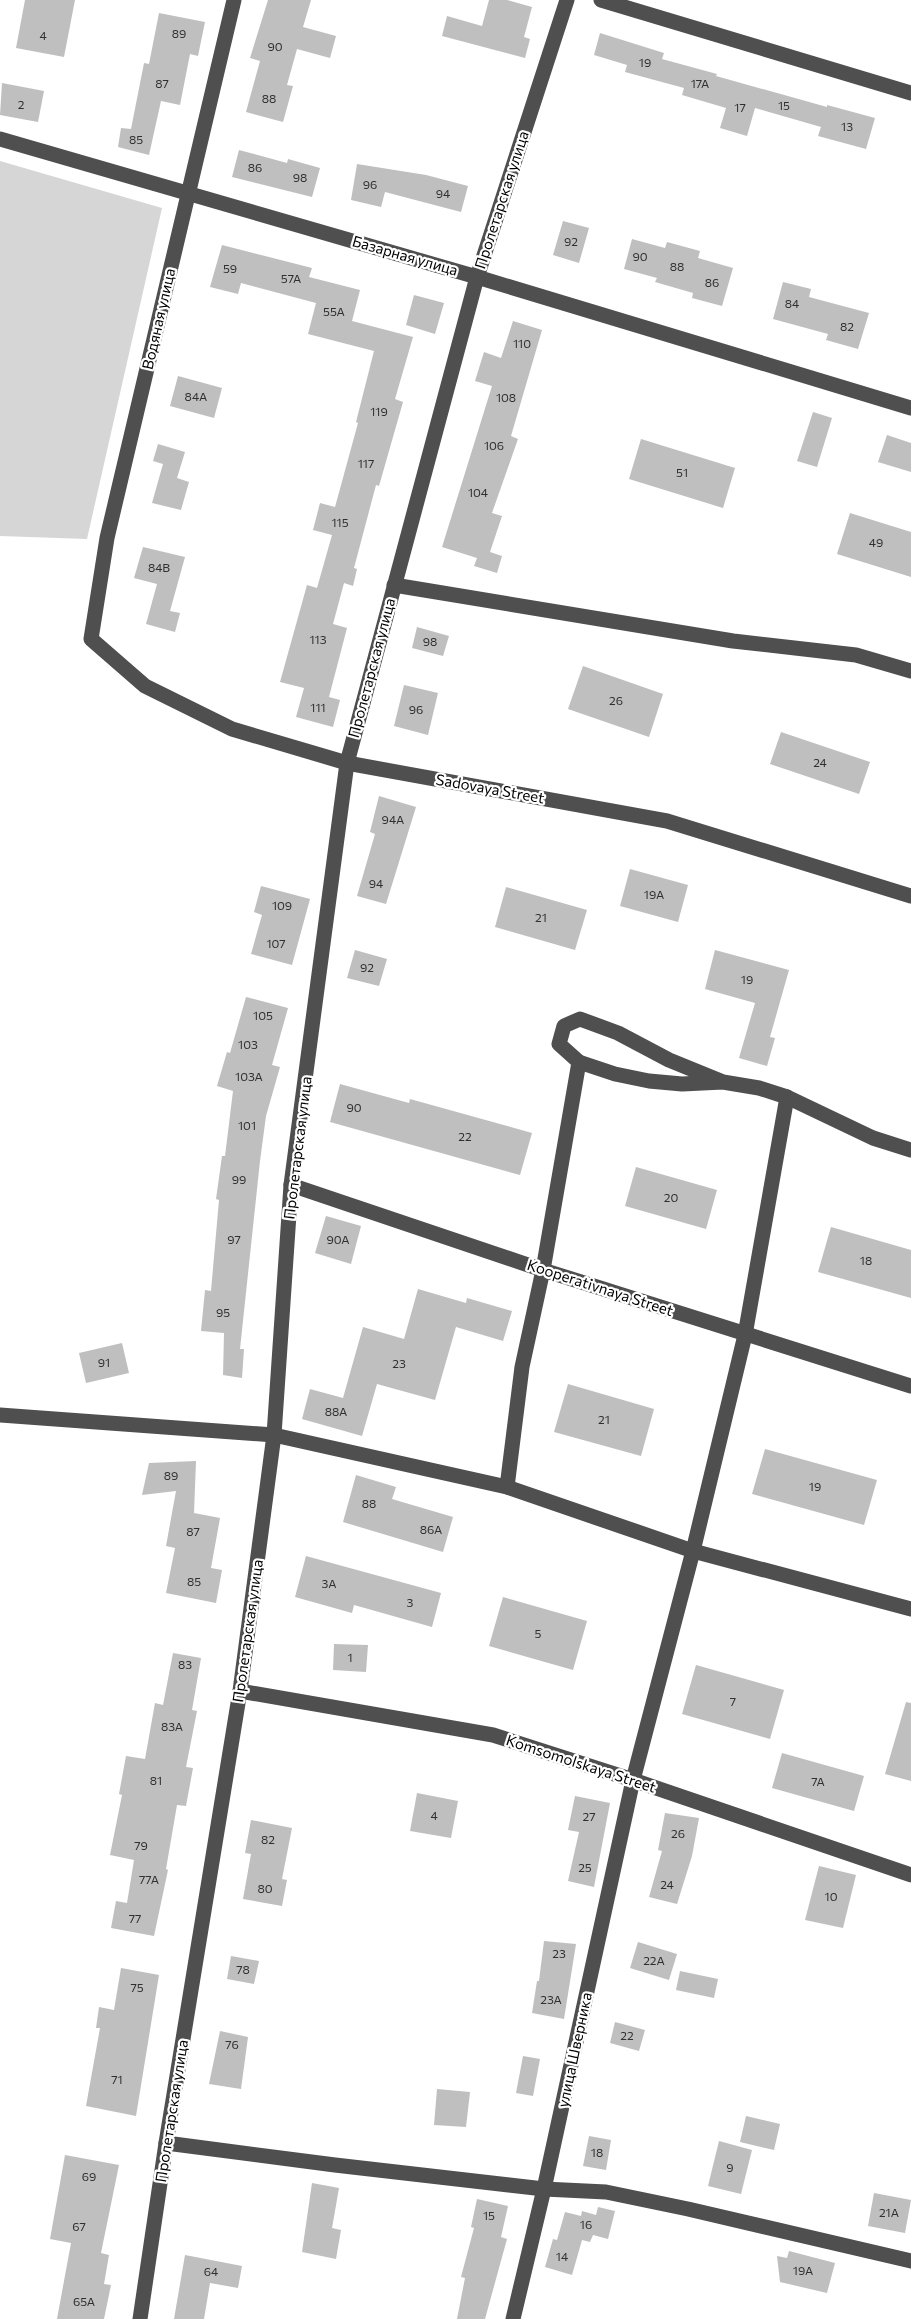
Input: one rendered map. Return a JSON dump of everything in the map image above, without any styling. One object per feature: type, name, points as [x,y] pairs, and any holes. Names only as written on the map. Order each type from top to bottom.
[{"type":"street","name":"Водяная улица","points":[[91,639],[108,538],[234,0]]},
{"type":"street","name":"Пролетарская улица","points":[[140,2319],[166,2143],[240,1691],[274,1435],[291,1185],[347,763],[477,277],[567,0]]},
{"type":"street","points":[[601,0],[911,93]]},
{"type":"street","name":"Базарная улица","points":[[0,139],[477,277],[911,408]]},
{"type":"street","points":[[393,585],[733,641],[856,655],[911,671]]},
{"type":"street","name":"Sadovaya Street","points":[[91,639],[145,686],[232,729],[347,763],[667,821],[911,896]]},
{"type":"street","points":[[723,1082],[669,1060],[618,1033],[580,1019],[564,1026],[559,1044],[579,1062],[615,1074],[649,1081],[682,1084],[723,1082],[759,1088],[787,1097],[873,1138],[911,1150]]},
{"type":"street","points":[[507,1487],[522,1367],[543,1270],[579,1062]]},
{"type":"street","name":"улица Шверника","points":[[513,2319],[544,2189],[633,1780],[693,1551],[745,1335],[787,1097]]},
{"type":"street","name":"Kooperativnaya Street","points":[[291,1185],[543,1270],[911,1386]]},
{"type":"street","points":[[0,1415],[274,1435],[507,1487],[693,1551],[911,1609]]},
{"type":"street","name":"Komsomolskaya Street","points":[[240,1691],[493,1735],[911,1875]]},
{"type":"street","points":[[166,2143],[544,2189],[606,2192],[911,2261]]},
{"type":"shaded area","points":[[0,161],[162,208],[87,539],[0,536]]},
{"type":"building","points":[[25,0],[75,0],[64,57],[16,48]]},
{"type":"building","points":[[268,0],[311,0],[303,27],[336,36],[330,58],[297,49],[287,85],[293,86],[283,122],[246,112],[260,61],[250,58]]},
{"type":"building","points":[[489,0],[507,0],[532,7],[524,37],[530,39],[525,58],[442,36],[447,16],[482,26]]},
{"type":"building","points":[[159,13],[205,22],[198,56],[190,54],[180,105],[161,101],[149,155],[118,147],[121,128],[131,129],[144,63],[149,64]]},
{"type":"building","points":[[600,33],[664,53],[662,59],[717,74],[716,76],[875,118],[866,149],[818,136],[821,127],[755,108],[747,136],[720,128],[726,108],[682,95],[684,88],[625,72],[627,65],[594,55]]},
{"type":"building","points":[[2,83],[44,91],[38,122],[0,115]]},
{"type":"building","points":[[239,150],[287,163],[288,159],[320,168],[312,197],[232,177]]},
{"type":"building","points":[[357,164],[426,175],[468,186],[461,212],[385,192],[381,207],[351,200]]},
{"type":"building","points":[[563,221],[589,228],[579,263],[553,255]]},
{"type":"building","points":[[632,239],[665,248],[667,242],[700,251],[698,258],[733,268],[722,306],[692,298],[693,293],[655,282],[657,278],[624,269]]},
{"type":"building","points":[[222,245],[312,268],[309,277],[360,290],[352,321],[413,337],[395,399],[403,402],[379,486],[376,485],[354,568],[357,569],[353,586],[344,583],[333,624],[347,628],[329,697],[340,700],[333,727],[296,717],[304,688],[280,682],[307,585],[317,588],[332,535],[313,530],[320,503],[335,507],[358,423],[356,422],[374,351],[308,334],[316,303],[241,283],[238,294],[210,287]]},
{"type":"building","points":[[783,282],[811,289],[809,297],[869,313],[858,349],[826,340],[828,334],[773,319]]},
{"type":"building","points":[[414,295],[444,303],[435,334],[406,325]]},
{"type":"building","points":[[513,321],[542,330],[511,436],[518,439],[492,513],[502,516],[490,552],[502,556],[497,573],[474,566],[477,558],[442,547],[492,386],[475,381],[484,352],[501,358]]},
{"type":"building","points":[[178,376],[222,388],[214,418],[170,406]]},
{"type":"building","points":[[813,412],[832,418],[817,467],[797,461]]},
{"type":"building","points":[[887,435],[911,443],[911,472],[878,462]]},
{"type":"building","points":[[641,439],[735,468],[723,508],[629,479]]},
{"type":"building","points":[[158,444],[185,452],[177,478],[189,482],[181,510],[152,503],[163,464],[153,461]]},
{"type":"building","points":[[850,513],[911,532],[911,577],[837,554]]},
{"type":"building","points":[[143,547],[185,557],[170,611],[180,613],[175,632],[146,624],[157,584],[134,578]]},
{"type":"building","points":[[417,627],[449,636],[443,656],[412,648]]},
{"type":"building","points":[[583,666],[663,694],[649,737],[568,709]]},
{"type":"building","points":[[404,685],[438,693],[428,735],[394,726]]},
{"type":"building","points":[[781,732],[870,762],[859,794],[770,764]]},
{"type":"building","points":[[379,796],[416,807],[386,904],[357,896],[375,834],[370,832]]},
{"type":"building","points":[[630,869],[688,885],[678,922],[620,906]]},
{"type":"building","points":[[261,886],[310,899],[292,965],[251,954],[262,915],[254,912]]},
{"type":"building","points":[[506,887],[587,910],[575,950],[495,927]]},
{"type":"building","points":[[355,950],[387,959],[379,986],[347,978]]},
{"type":"building","points":[[715,950],[789,970],[770,1037],[775,1038],[767,1066],[739,1058],[755,1003],[705,989]]},
{"type":"building","points":[[246,997],[288,1008],[272,1065],[280,1067],[266,1116],[260,1161],[240,1349],[244,1349],[242,1378],[223,1375],[224,1333],[201,1331],[205,1290],[211,1291],[219,1200],[216,1199],[222,1156],[225,1156],[233,1091],[217,1086],[227,1052],[230,1053]]},
{"type":"building","points":[[340,1084],[409,1103],[410,1099],[532,1133],[520,1175],[330,1122]]},
{"type":"building","points":[[636,1167],[717,1190],[706,1229],[625,1206]]},
{"type":"building","points":[[326,1216],[361,1226],[351,1264],[315,1253]]},
{"type":"building","points":[[831,1227],[911,1250],[911,1298],[818,1272]]},
{"type":"building","points":[[418,1289],[466,1303],[467,1298],[512,1311],[503,1341],[456,1327],[435,1400],[377,1384],[362,1436],[302,1419],[310,1389],[343,1398],[363,1327],[404,1339]]},
{"type":"building","points":[[122,1343],[129,1373],[86,1383],[79,1353]]},
{"type":"building","points":[[568,1384],[654,1409],[641,1456],[554,1432]]},
{"type":"building","points":[[765,1449],[877,1480],[864,1525],[752,1494]]},
{"type":"building","points":[[196,1461],[194,1513],[220,1518],[211,1568],[222,1570],[216,1603],[166,1593],[175,1548],[166,1546],[176,1491],[142,1495],[149,1463]]},
{"type":"building","points":[[356,1475],[396,1487],[392,1499],[453,1517],[443,1552],[343,1522]]},
{"type":"building","points":[[306,1556],[441,1593],[432,1627],[354,1605],[352,1613],[295,1597]]},
{"type":"building","points":[[503,1597],[587,1621],[573,1670],[489,1646]]},
{"type":"building","points":[[334,1644],[368,1645],[366,1672],[333,1670]]},
{"type":"building","points":[[173,1653],[201,1658],[192,1710],[197,1711],[186,1767],[193,1768],[186,1806],[177,1805],[166,1869],[168,1870],[154,1936],[111,1928],[116,1901],[127,1903],[134,1860],[110,1855],[122,1795],[119,1794],[126,1756],[145,1759],[155,1703],[163,1705]]},
{"type":"building","points":[[696,1665],[784,1690],[770,1739],[682,1714]]},
{"type":"building","points":[[906,1702],[911,1703],[911,1781],[885,1774]]},
{"type":"building","points":[[782,1753],[864,1776],[854,1811],[772,1788]]},
{"type":"building","points":[[417,1793],[458,1801],[451,1838],[410,1831]]},
{"type":"building","points":[[575,1796],[610,1803],[594,1887],[568,1881],[579,1832],[568,1830]]},
{"type":"building","points":[[665,1813],[699,1818],[692,1856],[677,1904],[649,1897],[662,1851],[658,1850]]},
{"type":"building","points":[[251,1820],[292,1828],[282,1879],[287,1880],[282,1906],[243,1899],[251,1854],[245,1853]]},
{"type":"building","points":[[819,1866],[856,1875],[843,1928],[805,1920]]},
{"type":"building","points":[[544,1941],[576,1944],[564,2019],[532,2013]]},
{"type":"building","points":[[638,1942],[677,1954],[669,1980],[630,1968]]},
{"type":"building","points":[[231,1956],[259,1961],[254,1984],[227,1979]]},
{"type":"building","points":[[121,1968],[159,1975],[136,2116],[86,2106],[100,2028],[96,2028],[99,2007],[114,2010]]},
{"type":"building","points":[[680,1971],[718,1979],[714,1998],[676,1990]]},
{"type":"building","points":[[615,2022],[645,2030],[639,2051],[610,2043]]},
{"type":"building","points":[[220,2031],[248,2037],[241,2089],[209,2084]]},
{"type":"building","points":[[523,2056],[540,2059],[533,2096],[516,2093]]},
{"type":"building","points":[[437,2089],[470,2092],[466,2127],[434,2125]]},
{"type":"building","points":[[746,2116],[780,2124],[774,2150],[740,2142]]},
{"type":"building","points":[[589,2136],[611,2140],[606,2170],[583,2166]]},
{"type":"building","points":[[719,2141],[752,2150],[741,2194],[708,2186]]},
{"type":"building","points":[[65,2155],[119,2165],[101,2253],[109,2255],[104,2284],[111,2285],[104,2319],[57,2319],[71,2243],[50,2239]]},
{"type":"building","points":[[312,2183],[339,2188],[332,2228],[341,2230],[336,2259],[302,2252]]},
{"type":"building","points":[[874,2193],[911,2200],[905,2233],[868,2226]]},
{"type":"building","points":[[477,2199],[508,2206],[501,2237],[507,2239],[485,2319],[457,2319],[465,2278],[461,2277],[474,2228],[471,2227]]},
{"type":"building","points":[[598,2207],[615,2211],[608,2239],[593,2235],[590,2242],[582,2240],[572,2275],[545,2267],[553,2239],[557,2240],[565,2212],[581,2216],[582,2211],[596,2215]]},
{"type":"building","points":[[789,2251],[835,2263],[827,2293],[780,2282],[777,2256],[787,2258]]},
{"type":"building","points":[[185,2255],[242,2266],[238,2288],[210,2283],[204,2319],[174,2319]]}]
